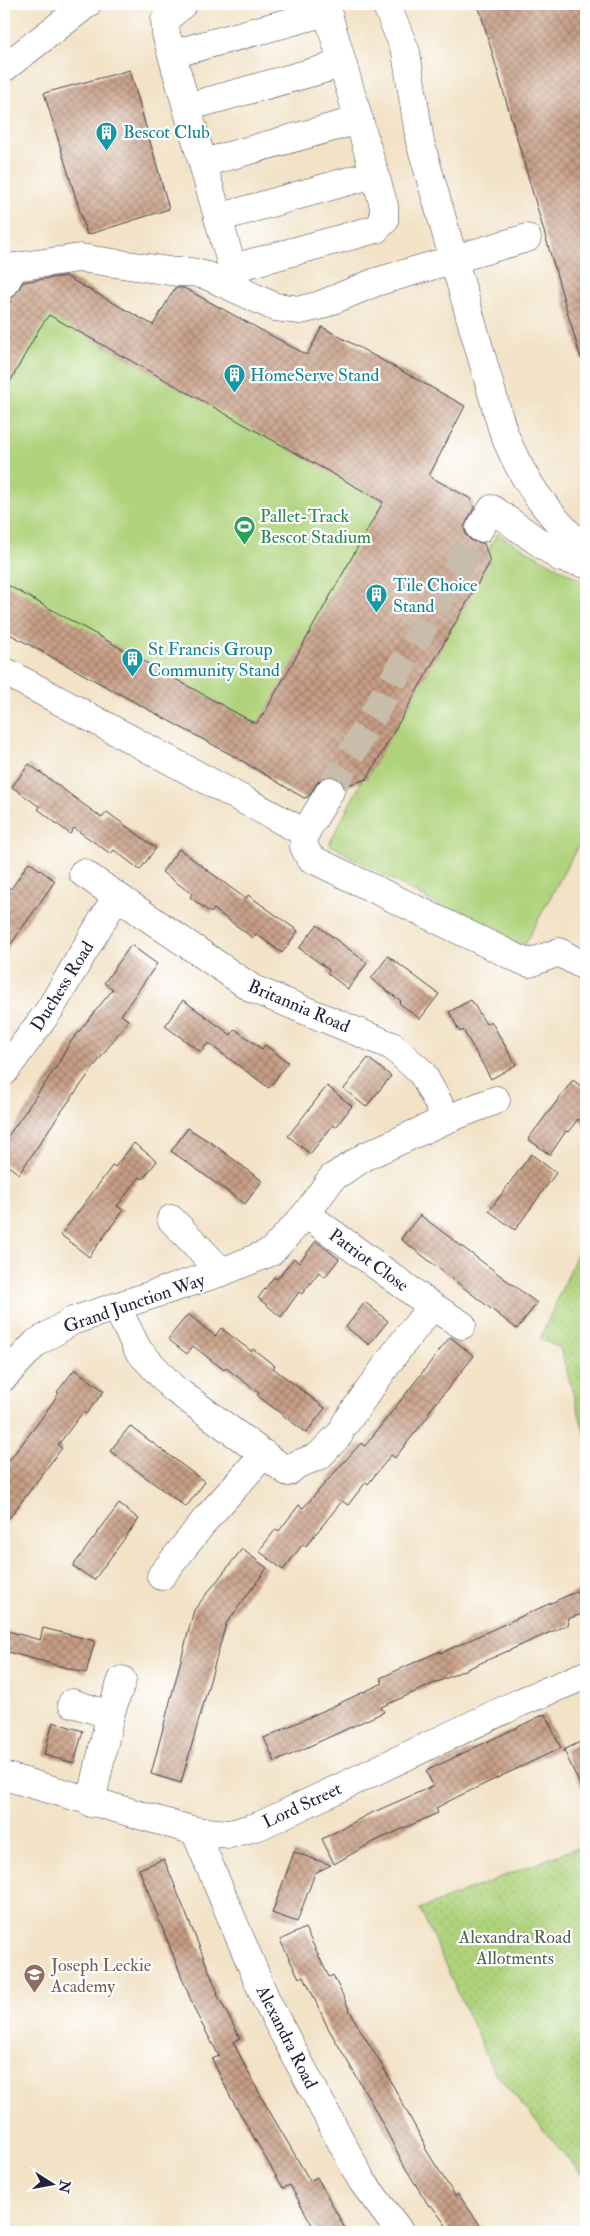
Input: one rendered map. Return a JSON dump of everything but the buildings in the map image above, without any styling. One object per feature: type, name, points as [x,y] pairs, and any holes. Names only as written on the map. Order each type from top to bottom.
[{"type":"street","points":[[4,68],[87,4]]},
{"type":"street","points":[[183,4],[165,20],[172,54],[236,279],[275,307],[300,310],[318,306],[376,282],[527,238]]},
{"type":"street","points":[[386,4],[406,52],[420,142],[481,363],[512,456],[525,478],[560,526],[586,550]]},
{"type":"street","points":[[4,285],[14,267],[80,258],[236,279],[376,229],[384,221],[384,206],[326,8],[172,54]]},
{"type":"street","points":[[187,107],[342,64]]},
{"type":"street","points":[[203,163],[359,120]]},
{"type":"street","points":[[218,218],[374,174]]},
{"type":"street","points":[[480,528],[492,509],[561,558],[586,564]]},
{"type":"street","points":[[4,670],[305,833]]},
{"type":"street","points":[[330,790],[305,833],[304,847],[310,858],[523,961],[530,963],[559,952],[586,967]]},
{"type":"street","name":"Britannia Road","points":[[83,873],[253,989],[392,1046],[422,1073],[447,1119]]},
{"type":"street","name":"Duchess Road","points":[[4,1072],[50,1009],[116,897]]},
{"type":"street","name":"Grand Junction Way","points":[[4,1377],[36,1343],[72,1321],[117,1308],[222,1272],[271,1252],[306,1214],[332,1178],[366,1156],[447,1119],[496,1100]]},
{"type":"street","name":"Patriot Close","points":[[306,1214],[432,1306],[462,1325]]},
{"type":"street","name":"Grand Junction Way","points":[[171,1219],[222,1272]]},
{"type":"street","points":[[117,1308],[138,1350],[173,1388],[288,1472],[296,1465],[319,1456],[342,1430],[398,1349],[432,1306]]},
{"type":"street","points":[[161,1576],[206,1519],[264,1454]]},
{"type":"street","name":"Lord Street","points":[[4,1776],[91,1803],[195,1831],[230,1834],[259,1826],[521,1702],[586,1675]]},
{"type":"street","points":[[91,1803],[110,1715],[122,1680]]},
{"type":"street","points":[[72,1703],[110,1715]]},
{"type":"street","name":"Alexandra Road","points":[[195,1831],[268,2002],[362,2181],[400,2232]]},
{"type":"green space","name":"Pallet-Track Bescot Stadium","points":[[62,274],[153,325],[177,284],[307,355],[322,327],[465,406],[430,476],[471,499],[487,553],[497,534],[586,583],[586,831],[521,952],[329,844],[362,781],[304,798],[239,759],[4,631],[4,311],[19,283]]},
{"type":"green space","points":[[586,1234],[586,1438],[560,1348],[540,1339]]},
{"type":"green space","name":"Alexandra Road Allotments","points":[[586,1844],[586,2180],[493,2070],[420,1909]]},
{"type":"tunnel","points":[[330,791],[480,528]]},
{"type":"place","name":"Bescot Club","points":[[107,151]]},
{"type":"place","name":"HomeServe Stand","points":[[234,394]]},
{"type":"place","name":"Pallet-Track Bescot Stadium","points":[[244,545]]},
{"type":"place","name":"Tile Choice Stand","points":[[377,614]]},
{"type":"place","name":"St Francis Group Community Stand","points":[[132,678]]},
{"type":"place","name":"Joseph Leckie Academy","points":[[35,1994]]}]
